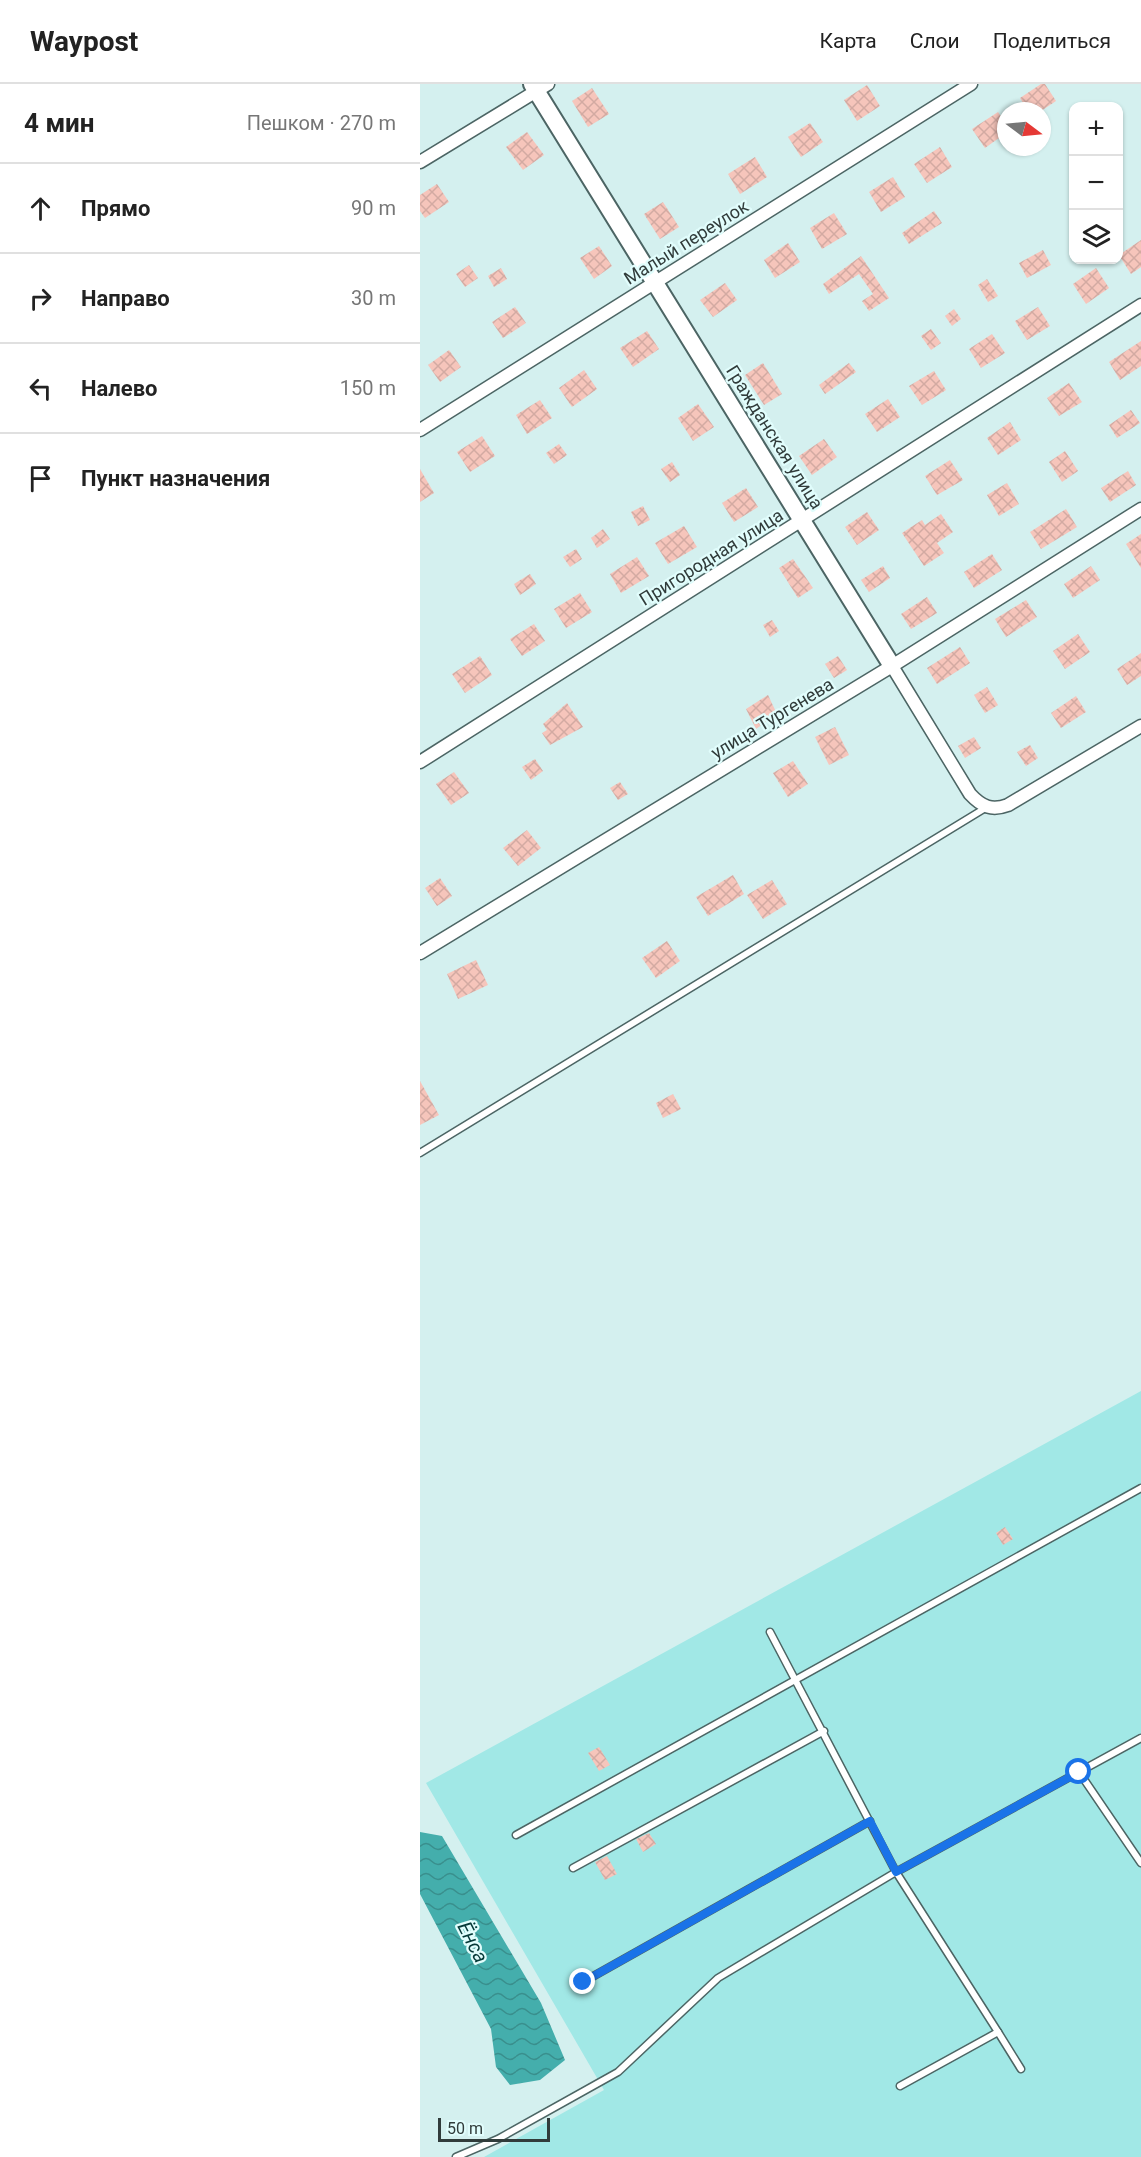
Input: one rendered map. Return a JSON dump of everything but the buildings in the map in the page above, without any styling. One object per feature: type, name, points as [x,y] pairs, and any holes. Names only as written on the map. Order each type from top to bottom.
[{"type":"street","name":"Малый переулок","points":[[420,430],[971,84]]},
{"type":"street","name":"Гражданская улица","points":[[539,86],[655,282],[804,520],[970,794],[987,807]]},
{"type":"street","points":[[420,162],[539,86]]},
{"type":"street","name":"Пригородная улица","points":[[420,762],[1141,305]]},
{"type":"street","name":"улица Тургенева","points":[[420,953],[892,666],[1141,509]]},
{"type":"street","points":[[987,807],[998,808],[1008,805],[1141,726]]},
{"type":"lane","points":[[420,1153],[987,807]]},
{"type":"lane","points":[[516,1835],[1141,1488]]},
{"type":"lane","points":[[770,1632],[896,1872],[1021,2069]]},
{"type":"lane","points":[[573,1868],[824,1731]]},
{"type":"lane","points":[[456,2157],[498,2139],[618,2072],[718,1978],[896,1872],[1141,1738]]},
{"type":"lane","points":[[1079,1772],[1141,1863]]},
{"type":"lane","points":[[583,1982],[870,1821]]},
{"type":"lane","points":[[900,2086],[998,2032]]},
{"type":"shaded area","points":[[1141,1391],[1141,2157],[484,2157],[604,2090],[426,1783]]},
{"type":"water","name":"Ёнса","points":[[420,1832],[442,1836],[541,2003],[565,2060],[540,2080],[510,2085],[496,2067],[491,2029],[420,1894]]},
{"type":"route","points":[[583,1982],[870,1821],[896,1872],[1079,1772]]}]
